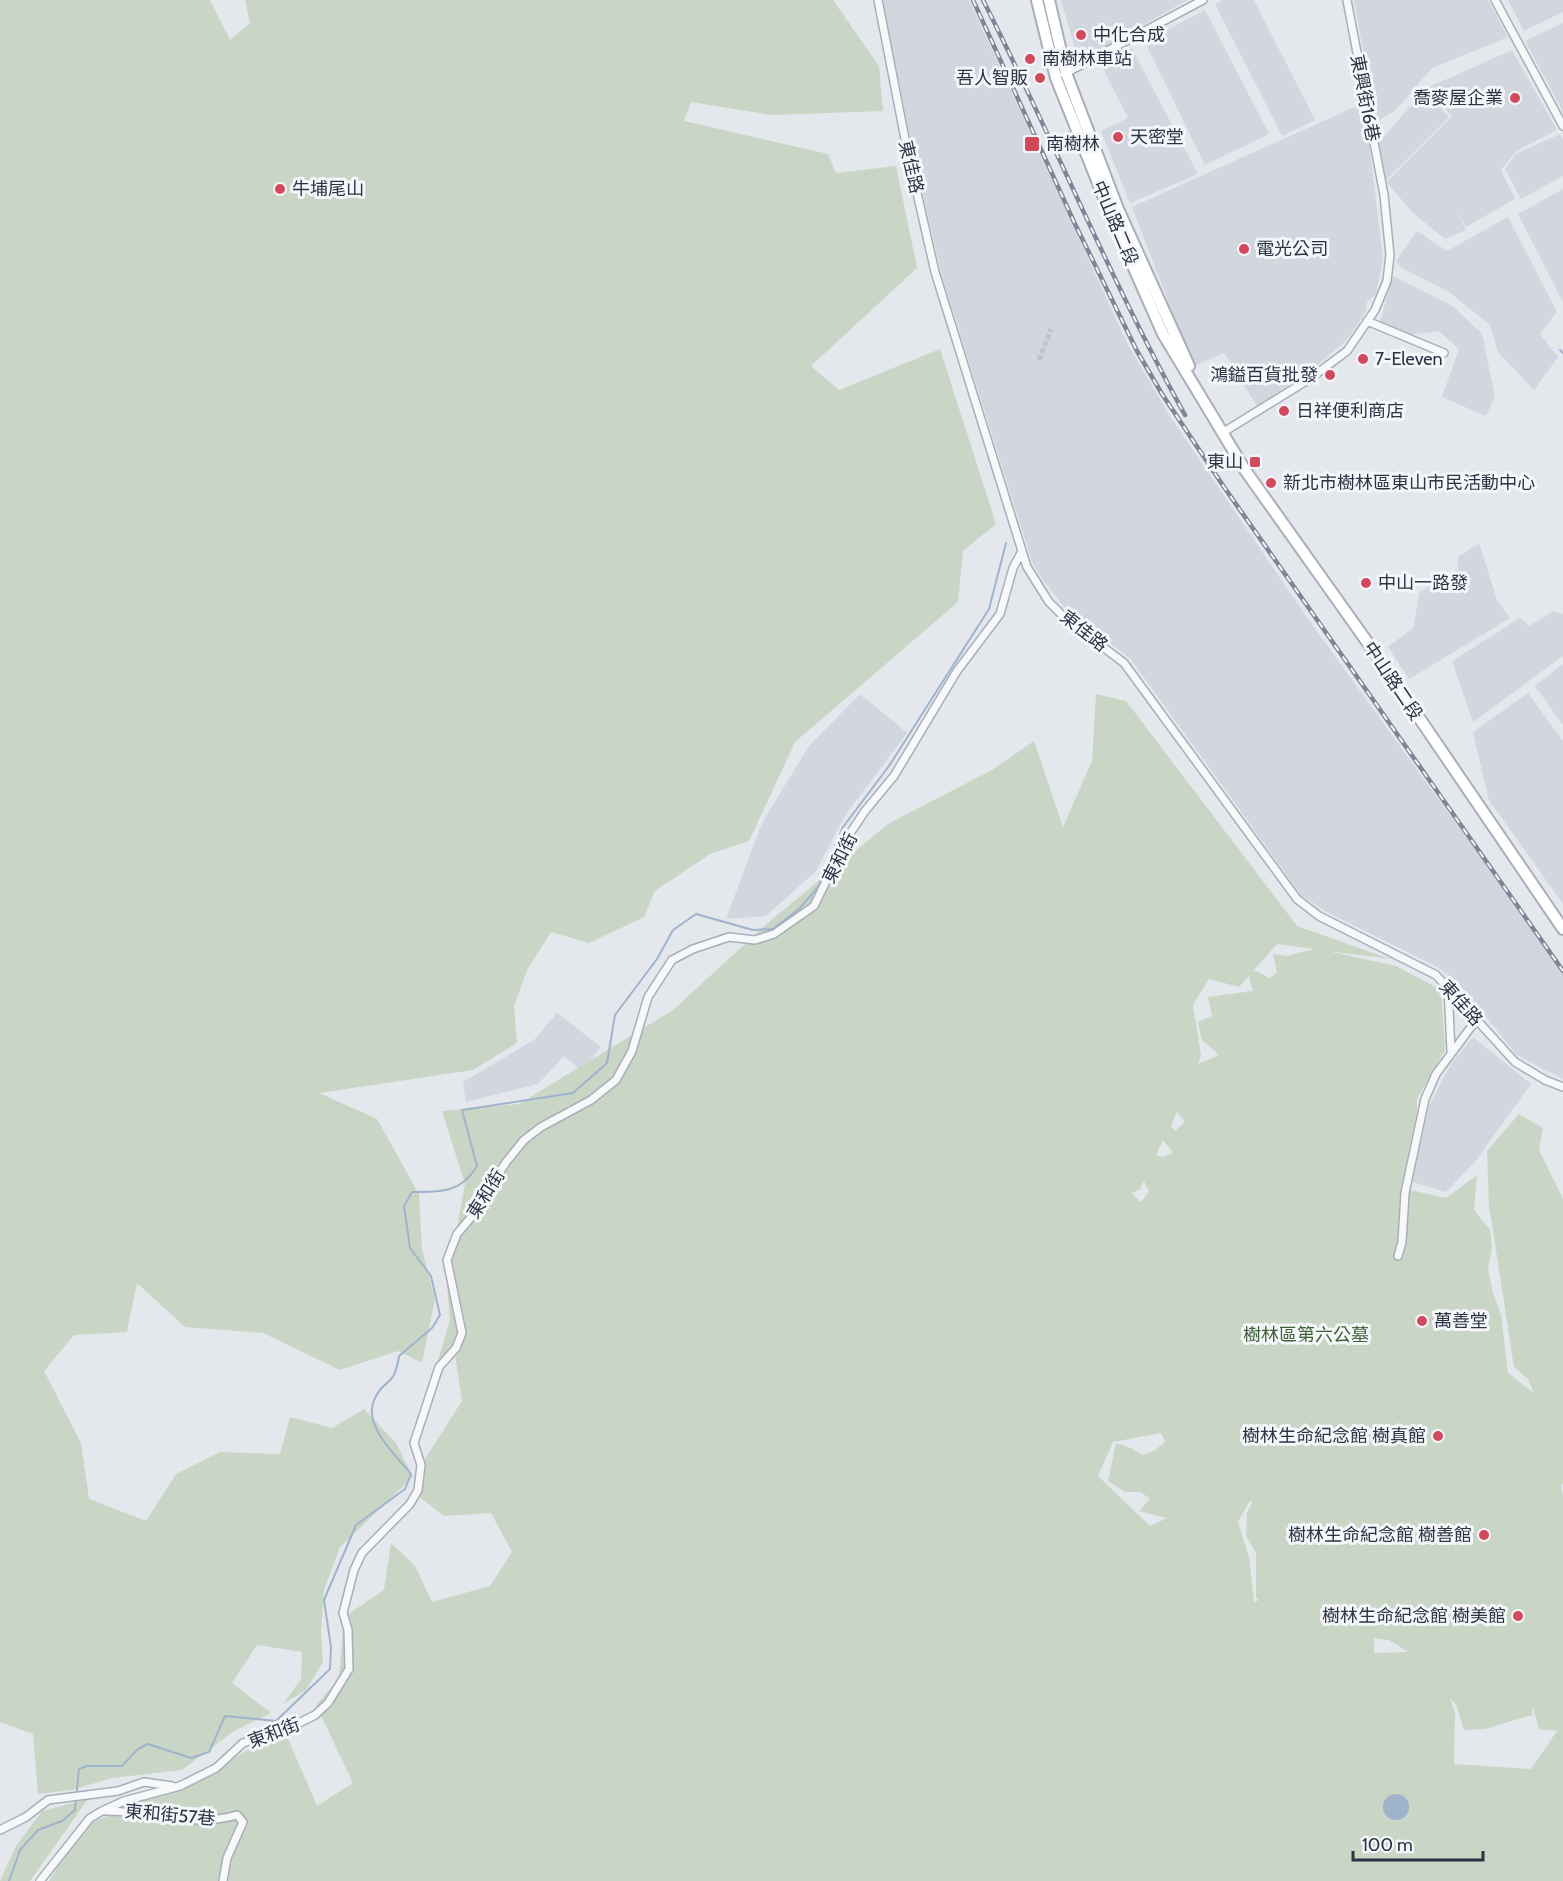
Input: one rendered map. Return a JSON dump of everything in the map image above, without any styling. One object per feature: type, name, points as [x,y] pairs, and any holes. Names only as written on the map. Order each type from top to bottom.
[{"type":"main road","name":"中山路二段","points":[[1036,0],[1061,76],[1166,318],[1222,434],[1563,929]]},
{"type":"main road","name":"中山路二段","points":[[1049,0],[1061,76]]},
{"type":"street","name":"東佳路","points":[[878,0],[907,149],[935,273],[1021,553],[1049,602],[1065,618],[1124,663],[1298,899],[1319,916],[1436,975],[1515,1062],[1545,1080],[1563,1087]]},
{"type":"street","points":[[1061,76],[1203,0]]},
{"type":"street","name":"東興街16巷","points":[[1222,434],[1311,378],[1347,351],[1367,321],[1387,281],[1390,255],[1384,195],[1347,0]]},
{"type":"street","points":[[1495,0],[1563,126]]},
{"type":"street","points":[[1367,321],[1444,353]]},
{"type":"street","name":"東和街","points":[[40,1881],[90,1818],[124,1801],[175,1787],[216,1768],[243,1743],[293,1726],[315,1715],[341,1685],[349,1669],[349,1639],[343,1613],[354,1570],[362,1554],[410,1504],[418,1490],[421,1465],[414,1443],[439,1367],[456,1348],[462,1333],[447,1260],[458,1234],[489,1195],[493,1182],[507,1161],[541,1127],[591,1100],[616,1080],[632,1051],[648,997],[672,960],[693,949],[729,938],[755,939],[774,934],[814,906],[847,838],[865,811],[894,776],[957,670],[1000,614],[1013,568],[1021,553]]},
{"type":"street","points":[[1448,987],[1451,1051]]},
{"type":"street","points":[[1398,1256],[1402,1242],[1405,1193],[1425,1099],[1436,1074],[1477,1019]]},
{"type":"street","points":[[0,1830],[26,1817],[48,1800],[118,1791],[144,1782],[175,1787]]},
{"type":"street","name":"東和街57巷","points":[[102,1811],[134,1811],[212,1821],[237,1815],[243,1822],[227,1858],[223,1881]]},
{"type":"shaded area","points":[[883,0],[969,0],[1127,343],[1169,415],[1308,619],[1563,971],[1563,1079],[1517,1055],[1460,985],[1439,968],[1325,911],[1301,895],[1130,658],[1069,613],[1040,576],[1032,562],[942,276],[912,147]]},
{"type":"shaded area","points":[[1061,0],[1187,0],[1079,62]]},
{"type":"shaded area","points":[[1223,0],[1254,0],[1315,120],[1282,136],[1215,4]]},
{"type":"shaded area","points":[[1354,0],[1488,0],[1508,37],[1432,68],[1395,111],[1376,122]]},
{"type":"shaded area","points":[[1508,0],[1563,0],[1563,12],[1524,31]]},
{"type":"shaded area","points":[[1205,10],[1269,134],[1205,165],[1145,42]]},
{"type":"shaded area","points":[[1563,23],[1563,112],[1525,41]]},
{"type":"shaded area","points":[[1131,47],[1198,174],[1130,203],[1101,131],[1128,118],[1100,63]]},
{"type":"shaded area","points":[[1512,50],[1557,130],[1516,151],[1501,170],[1515,199],[1466,227],[1454,206],[1466,230],[1445,239],[1412,212],[1387,182],[1452,116],[1427,88]]},
{"type":"shaded area","points":[[1425,90],[1449,117],[1386,180],[1379,142]]},
{"type":"shaded area","name":"電光公司","points":[[1361,104],[1369,142],[1383,258],[1376,294],[1367,302],[1366,311],[1348,339],[1314,368],[1257,406],[1224,353],[1196,365],[1175,319],[1132,207]]},
{"type":"shaded area","points":[[1560,134],[1563,140],[1563,176],[1521,199],[1505,169],[1516,154]]},
{"type":"shaded area","points":[[1563,189],[1563,302],[1518,214]]},
{"type":"shaded area","points":[[1508,217],[1557,312],[1540,334],[1558,357],[1534,390],[1498,352],[1490,325],[1449,292],[1402,268],[1396,261],[1417,231],[1447,251]]},
{"type":"shaded area","points":[[1393,276],[1454,307],[1482,334],[1495,396],[1486,416],[1442,397],[1459,349],[1439,331],[1408,335],[1380,322]]},
{"type":"shaded area","points":[[1479,543],[1497,600],[1510,618],[1409,679],[1388,647],[1414,627],[1419,593],[1458,570],[1458,557]]},
{"type":"shaded area","points":[[1554,611],[1563,614],[1563,656],[1473,722],[1452,661],[1520,618],[1529,626]]},
{"type":"shaded area","points":[[1563,664],[1563,725],[1535,686]]},
{"type":"shaded area","points":[[1528,693],[1563,741],[1563,904],[1489,800],[1473,732]]},
{"type":"shaded area","points":[[860,694],[907,733],[846,814],[816,871],[766,916],[726,919],[762,823],[809,746]]},
{"type":"shaded area","points":[[557,1013],[601,1047],[582,1071],[564,1056],[538,1084],[466,1102],[463,1082],[534,1040]]},
{"type":"shaded area","points":[[1473,1037],[1531,1084],[1477,1159],[1446,1192],[1412,1182],[1429,1106],[1451,1064]]},
{"type":"green space","points":[[0,0],[210,0],[230,40],[250,23],[245,0],[833,0],[879,66],[883,111],[771,115],[691,102],[684,121],[828,154],[836,173],[896,166],[917,268],[811,366],[839,390],[940,349],[996,524],[963,551],[958,602],[795,742],[749,841],[710,854],[655,891],[644,917],[589,943],[551,932],[527,970],[514,1006],[517,1043],[473,1070],[319,1093],[377,1119],[419,1194],[422,1250],[435,1299],[422,1363],[398,1351],[340,1370],[263,1333],[185,1327],[137,1283],[127,1332],[74,1335],[44,1371],[81,1443],[89,1499],[146,1521],[176,1474],[220,1452],[280,1454],[290,1417],[332,1428],[364,1409],[396,1443],[413,1477],[340,1547],[324,1590],[321,1633],[323,1662],[306,1690],[283,1704],[301,1679],[302,1652],[257,1645],[232,1683],[271,1713],[234,1731],[182,1770],[112,1778],[72,1790],[38,1794],[33,1734],[0,1722]]},
{"type":"green space","name":"樹林區第六公墓","points":[[1096,694],[1126,701],[1297,926],[1390,959],[1327,951],[1396,966],[1441,990],[1445,1050],[1417,1099],[1417,1112],[1401,1188],[1446,1198],[1477,1175],[1474,1210],[1490,1230],[1492,1247],[1488,1269],[1501,1315],[1508,1373],[1534,1393],[1528,1379],[1514,1367],[1489,1205],[1487,1151],[1519,1114],[1543,1128],[1539,1150],[1563,1199],[1563,1483],[1561,1487],[1563,1494],[1563,1881],[49,1881],[84,1825],[129,1808],[149,1794],[178,1791],[215,1771],[283,1727],[317,1806],[353,1783],[316,1705],[339,1679],[344,1617],[384,1590],[391,1543],[415,1566],[432,1602],[490,1586],[512,1552],[491,1513],[444,1516],[418,1496],[425,1459],[462,1401],[455,1355],[446,1359],[430,1407],[437,1364],[450,1320],[445,1263],[456,1233],[465,1184],[442,1111],[519,1104],[673,1010],[770,921],[888,824],[992,770],[1034,741],[1063,827],[1092,761]],"holes":[[[1277,944],[1314,949],[1287,956],[1273,954],[1277,973],[1269,978],[1253,971]],[[1249,976],[1253,991],[1208,997],[1212,1016],[1198,1022],[1202,1040],[1219,1055],[1198,1064],[1201,1055],[1193,1005],[1209,979],[1239,987]],[[1177,1112],[1185,1122],[1175,1131],[1171,1126]],[[1163,1140],[1173,1153],[1163,1157],[1156,1155]],[[1144,1181],[1149,1192],[1141,1202],[1131,1193],[1139,1190]],[[1161,1433],[1165,1442],[1154,1451],[1142,1455],[1116,1443],[1108,1481],[1125,1492],[1141,1492],[1150,1499],[1139,1511],[1167,1518],[1150,1526],[1098,1476],[1113,1442]],[[1253,1501],[1247,1513],[1246,1536],[1256,1553],[1256,1598],[1259,1600],[1254,1602],[1249,1557],[1238,1522],[1249,1502]],[[1374,1638],[1389,1640],[1408,1652],[1374,1653]],[[1450,1699],[1456,1704],[1464,1730],[1485,1729],[1532,1715],[1533,1707],[1539,1729],[1557,1731],[1531,1769],[1454,1764],[1455,1712]]]},
{"type":"green space","points":[[88,1799],[30,1881],[0,1881],[16,1846],[42,1811]]},
{"type":"water","points":[[1396,1794],[1405,1798],[1409,1807],[1405,1816],[1396,1820],[1387,1816],[1383,1807],[1387,1798]]},
{"type":"waterway","points":[[1560,350],[1563,353]]},
{"type":"waterway","points":[[9,1881],[20,1850],[38,1830],[62,1821],[75,1810],[79,1769],[87,1766],[122,1766],[138,1749],[148,1744],[191,1758],[209,1752],[225,1716],[276,1721],[330,1669],[331,1647],[324,1600],[356,1525],[405,1489],[411,1474],[382,1439],[377,1429],[372,1408],[375,1398],[395,1374],[399,1356],[432,1328],[440,1315],[431,1276],[410,1248],[404,1206],[412,1192],[441,1191],[457,1186],[471,1175],[477,1166],[462,1110],[573,1093],[607,1063],[615,1015],[657,959],[673,930],[696,914],[753,930],[773,929],[799,909],[819,886],[843,827],[889,766],[989,609],[1006,543]]},
{"type":"tunnel","points":[[1039,360],[1051,329]]},
{"type":"railway","points":[[973,0],[1074,222],[1137,351],[1162,394],[1224,487],[1563,971]]},
{"type":"railway","points":[[983,0],[1132,313],[1185,415]]},
{"type":"place","name":"中化合成","points":[[1081,35]]},
{"type":"place","name":"南樹林車站","points":[[1030,59]]},
{"type":"place","name":"吾人智販","points":[[1040,78]]},
{"type":"place","name":"喬麥屋企業","points":[[1515,98]]},
{"type":"place","name":"天密堂","points":[[1118,137]]},
{"type":"place","name":"南樹林","points":[[1032,144]]},
{"type":"place","name":"牛埔尾山","points":[[280,189]]},
{"type":"place","name":"電光公司","points":[[1244,249]]},
{"type":"place","name":"7-Eleven","points":[[1363,359]]},
{"type":"place","name":"鴻鎰百貨批發","points":[[1330,375]]},
{"type":"place","name":"日祥便利商店","points":[[1284,411]]},
{"type":"place","name":"東山","points":[[1255,462]]},
{"type":"place","name":"新北市樹林區東山市民活動中心","points":[[1271,483]]},
{"type":"place","name":"中山一路發","points":[[1366,583]]},
{"type":"place","name":"萬善堂","points":[[1422,1321]]},
{"type":"place","name":"樹林生命紀念館 樹真館","points":[[1438,1436]]},
{"type":"place","name":"樹林生命紀念館 樹善館","points":[[1484,1535]]},
{"type":"place","name":"樹林生命紀念館 樹美館","points":[[1518,1616]]}]
